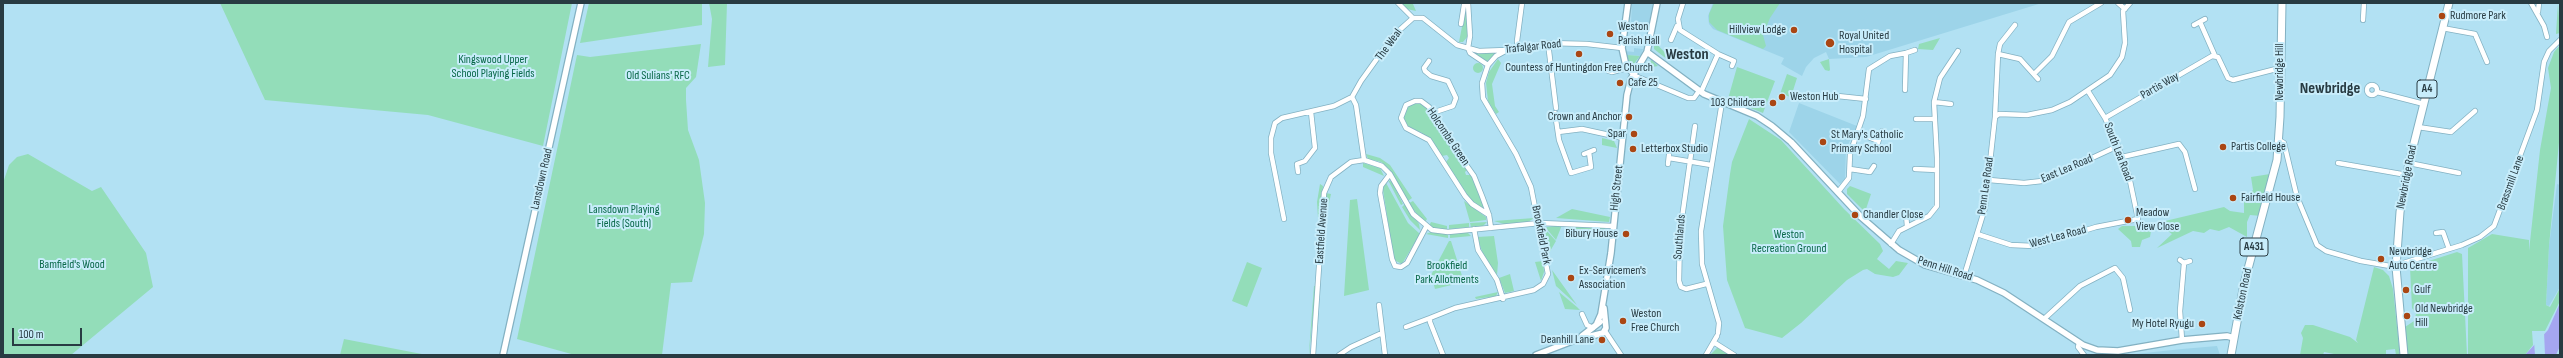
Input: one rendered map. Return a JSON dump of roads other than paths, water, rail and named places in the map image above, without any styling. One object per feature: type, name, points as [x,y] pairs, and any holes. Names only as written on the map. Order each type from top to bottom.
[{"type":"main road","name":"Newbridge Hill","points":[[2279,140],[2282,3]]},
{"type":"main road","name":"Newbridge Road","points":[[2404,355],[2396,266],[2398,227],[2409,163],[2442,28],[2450,3]]},
{"type":"main road","name":"Kelston Road","points":[[2231,355],[2244,284],[2274,171],[2279,140]]},
{"type":"street","name":"Lansdown Road","points":[[503,355],[581,3]]},
{"type":"street","points":[[1398,3],[1413,18],[1423,18],[1445,36],[1468,48]]},
{"type":"street","points":[[1518,48],[1517,41],[1522,3]]},
{"type":"street","points":[[1628,3],[1622,48],[1627,68],[1634,74],[1688,98],[1694,98],[1700,92],[1718,54]]},
{"type":"street","name":"High Street","points":[[1595,325],[1603,302],[1627,95],[1634,74],[1647,52],[1657,3]]},
{"type":"street","points":[[1672,40],[1683,3]]},
{"type":"street","points":[[2034,74],[2052,56],[2070,22],[2101,3]]},
{"type":"street","points":[[1995,117],[1999,114],[2027,115],[2052,110],[2088,92],[2110,75],[2122,57],[2125,43],[2124,9],[2118,3]]},
{"type":"street","points":[[2124,9],[2130,3]]},
{"type":"street","points":[[2363,20],[2364,3]]},
{"type":"street","points":[[2531,3],[2538,12],[2547,37]]},
{"type":"street","points":[[2538,12],[2539,3]]},
{"type":"street","points":[[1461,24],[1466,4]]},
{"type":"street","points":[[1466,4],[1470,36],[1468,48],[1470,53],[1488,65],[1496,56],[1507,50]]},
{"type":"street","name":"The Weal","points":[[1352,97],[1361,81],[1394,35],[1413,18]]},
{"type":"street","points":[[2194,25],[2205,19]]},
{"type":"street","points":[[2200,22],[2215,56],[2218,57],[2228,78],[2233,80],[2280,68]]},
{"type":"street","points":[[2015,25],[2000,44],[1998,54],[2020,59],[2038,79]]},
{"type":"street","points":[[1677,26],[1684,34],[1718,54],[1734,61],[1732,66]]},
{"type":"street","points":[[2442,28],[2475,34],[2487,62]]},
{"type":"street","name":"Brassmill Lane","points":[[2396,266],[2450,250],[2480,237],[2497,222],[2535,115],[2544,62],[2549,51],[2560,40]]},
{"type":"street","points":[[1548,43],[1558,132],[1571,173],[1591,167],[1592,151],[1584,154]]},
{"type":"street","name":"Trafalgar Road","points":[[1468,48],[1483,51],[1507,50],[1548,43],[1587,44],[1622,48]]},
{"type":"street","points":[[1838,192],[1848,182],[1850,154],[1858,133],[1866,100],[1867,76],[1872,66],[1890,56],[1915,50]]},
{"type":"street","points":[[1891,244],[1899,231],[1929,216],[1937,206],[1937,170],[1933,119],[1934,102],[1940,78],[1958,51]]},
{"type":"street","name":"Penn Hill Road","points":[[1647,52],[1700,92],[1757,116],[1772,126],[1791,142],[1838,192],[1891,244],[1924,265],[1964,276],[2004,293],[2079,343],[2097,350],[2119,353],[2182,340],[2227,336],[2234,338]]},
{"type":"street","points":[[1905,90],[1906,53]]},
{"type":"street","name":"Penn Lea Road","points":[[1964,276],[1985,208],[1995,117],[1998,54]]},
{"type":"street","name":"Partis Way","points":[[2105,118],[2207,58],[2215,56]]},
{"type":"street","points":[[1429,61],[1424,68],[1425,71],[1431,76],[1446,79],[1453,87],[1456,98],[1453,106],[1432,114]]},
{"type":"street","name":"Brookfield Park","points":[[1406,327],[1455,308],[1503,299],[1534,290],[1546,280],[1548,274],[1540,223],[1526,173],[1483,98],[1482,83],[1488,65]]},
{"type":"street","points":[[1606,70],[1612,72],[1627,68]]},
{"type":"street","name":"South Lea Road","points":[[2088,92],[2105,118],[2118,146],[2139,217]]},
{"type":"street","points":[[2377,92],[2424,104]]},
{"type":"street","points":[[1828,95],[1866,100]]},
{"type":"street","points":[[1284,219],[1271,153],[1274,126],[1280,118],[1311,112],[1339,104],[1352,97],[1356,103],[1364,160],[1382,166],[1390,174],[1413,214],[1426,227],[1440,232],[1540,223],[1613,226]]},
{"type":"street","name":"Holcombe Green","points":[[1489,215],[1472,204],[1465,196],[1428,140],[1406,128],[1401,118],[1404,108],[1415,101],[1427,104],[1437,124],[1474,176],[1489,215],[1491,228]]},
{"type":"street","name":"Southlands","points":[[1706,355],[1715,343],[1718,335],[1719,323],[1706,284],[1702,264],[1701,231],[1722,102]]},
{"type":"street","points":[[1934,102],[1951,104]]},
{"type":"street","points":[[2418,127],[2451,132],[2476,111]]},
{"type":"street","points":[[1298,172],[1297,164],[1305,161],[1315,146],[1311,112]]},
{"type":"street","points":[[1916,119],[1933,119]]},
{"type":"street","name":"Southlands","points":[[1695,126],[1680,232],[1678,280],[1681,287],[1686,289],[1706,284]]},
{"type":"street","points":[[1558,132],[1582,129],[1623,138]]},
{"type":"street","points":[[1876,148],[1882,131]]},
{"type":"street","points":[[1858,133],[1878,141]]},
{"type":"street","points":[[2279,140],[2284,143],[2297,197],[2319,247],[2361,261],[2396,266]]},
{"type":"street","points":[[2122,157],[2179,144],[2185,152],[2195,187],[2189,187]]},
{"type":"street","name":"East Lea Road","points":[[1989,180],[2024,183],[2042,181],[2118,146]]},
{"type":"street","points":[[1669,159],[1711,164]]},
{"type":"street","name":"Eastfield Avenue","points":[[1313,355],[1326,184],[1335,172],[1344,165],[1364,160]]},
{"type":"street","points":[[2338,163],[2407,175]]},
{"type":"street","points":[[2409,163],[2459,173]]},
{"type":"street","points":[[1850,169],[1870,172],[1874,166]]},
{"type":"street","points":[[1915,169],[1937,170]]},
{"type":"street","points":[[1390,174],[1381,186],[1380,193],[1392,259],[1395,266],[1401,268],[1407,263],[1426,227]]},
{"type":"street","points":[[1907,226],[1906,214],[1912,215]]},
{"type":"street","name":"West Lea Road","points":[[1977,234],[2011,244],[2034,246],[2096,227],[2137,221],[2139,217]]},
{"type":"street","points":[[1474,229],[1478,250],[1497,280],[1503,299]]},
{"type":"street","points":[[2436,234],[2443,229],[2450,250]]},
{"type":"street","points":[[2182,340],[2180,311],[2182,262],[2190,262]]},
{"type":"street","points":[[2044,319],[2080,286],[2115,268],[2122,278],[2130,310]]},
{"type":"street","name":"High Street","points":[[1603,302],[1605,325]]},
{"type":"street","points":[[1379,306],[1385,355]]},
{"type":"street","points":[[1582,314],[1587,325],[1595,325]]},
{"type":"street","points":[[1430,318],[1430,322],[1443,355]]},
{"type":"street","points":[[1574,340],[1600,322],[1605,325],[1605,331],[1621,355]]},
{"type":"street","points":[[1595,325],[1595,329],[1598,333]]},
{"type":"street","points":[[1536,355],[1574,340],[1605,331]]},
{"type":"street","points":[[1339,355],[1351,347],[1382,333]]},
{"type":"street","points":[[1715,343],[1734,355]]},
{"type":"street","points":[[2079,343],[2078,347],[2084,355]]},
{"type":"water","points":[[2560,303],[2560,346],[2556,355],[2525,355],[2548,330]]},
{"type":"place","name":"Rudmore Park","points":[[2442,16]]},
{"type":"place","name":"Hillview Lodge","points":[[1794,30]]},
{"type":"place","name":"Weston Parish Hall","points":[[1610,34]]},
{"type":"place","name":"Royal United Hospital","points":[[1830,43]]},
{"type":"place","name":"Countess of Huntingdon Free Church","points":[[1579,54]]},
{"type":"place","name":"Cafe 25","points":[[1620,83]]},
{"type":"place","name":"Weston Hub","points":[[1782,97]]},
{"type":"place","name":"103 Childcare","points":[[1773,103]]},
{"type":"place","name":"Crown and Anchor","points":[[1629,117]]},
{"type":"place","name":"Spar","points":[[1634,134]]},
{"type":"place","name":"St Mary's Catholic Primary School","points":[[1823,142]]},
{"type":"place","name":"Partis College","points":[[2223,147]]},
{"type":"place","name":"Letterbox Studio","points":[[1633,149]]},
{"type":"place","name":"Fairfield House","points":[[2233,198]]},
{"type":"place","name":"Chandler Close","points":[[1855,215]]},
{"type":"place","name":"Meadow View Close","points":[[2128,220]]},
{"type":"place","name":"Bibury House","points":[[1626,234]]},
{"type":"place","name":"Newbridge Auto Centre","points":[[2381,259]]},
{"type":"place","name":"Ex-Servicemen's Association","points":[[1571,278]]},
{"type":"place","name":"Gulf","points":[[2406,290]]},
{"type":"place","name":"Old Newbridge Hill","points":[[2407,316]]},
{"type":"place","name":"Weston Free Church","points":[[1623,321]]},
{"type":"place","name":"My Hotel Ryugu","points":[[2202,324]]},
{"type":"place","name":"Deanhill Lane","points":[[1602,340]]},
{"type":"district","name":"Weston","points":[[1687,55]]},
{"type":"district","name":"Newbridge","points":[[2330,89]]},
{"type":"park label","name":"Kingswood Upper School Playing Fields","points":[[493,67]]},
{"type":"park label","name":"Old Sulians' RFC","points":[[658,76]]},
{"type":"park label","name":"Lansdown Playing Fields (South)","points":[[624,217]]},
{"type":"park label","name":"Weston Recreation Ground","points":[[1789,242]]},
{"type":"park label","name":"Bamfield's Wood","points":[[72,265]]},
{"type":"park label","name":"Brookfield Park Allotments","points":[[1447,273]]}]
